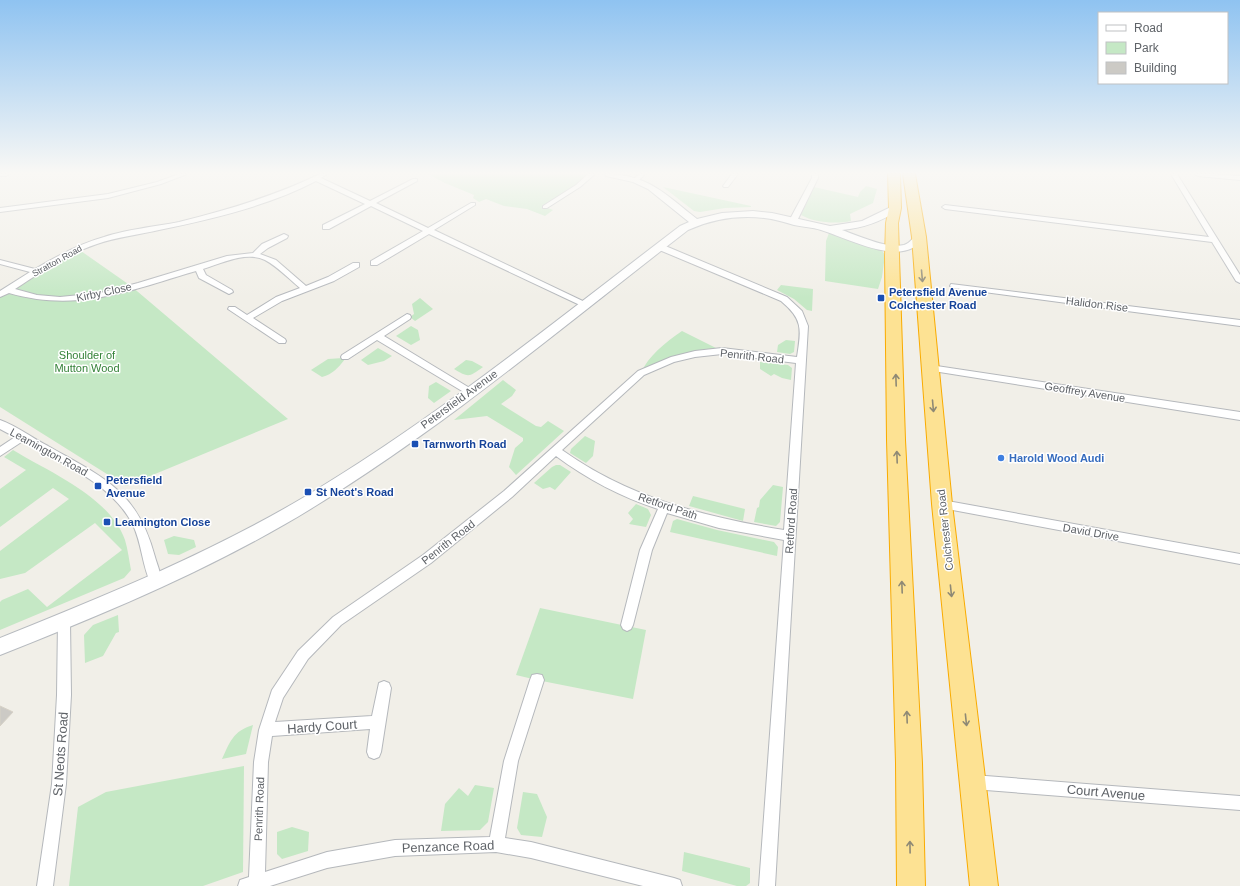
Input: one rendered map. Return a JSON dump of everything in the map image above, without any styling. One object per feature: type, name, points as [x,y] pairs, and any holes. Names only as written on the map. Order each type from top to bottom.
[{"type":"highway","points":[[894,215],[889,248],[909,763],[911,886]]},
{"type":"highway","name":"Colchester Road","points":[[916,215],[919,237],[942,504],[984,886]]},
{"type":"street","name":"Stratton Road","points":[[0,295],[65,255],[107,238],[160,228],[208,215]]},
{"type":"street","points":[[326,227],[348,215]]},
{"type":"street","points":[[394,215],[585,304]]},
{"type":"street","points":[[374,263],[454,215]]},
{"type":"street","points":[[686,215],[696,223]]},
{"type":"street","name":"Petersfield Avenue","points":[[0,647],[64,621],[257,532],[310,501],[367,466],[470,392],[684,228],[715,216],[723,215]]},
{"type":"street","name":"Petersfield Avenue","points":[[767,215],[826,228],[889,248],[905,248],[912,246],[919,237]]},
{"type":"street","points":[[793,221],[796,215]]},
{"type":"street","name":"Petersfield Avenue","points":[[826,228],[860,226],[876,221],[884,215]]},
{"type":"street","points":[[1013,215],[1215,240]]},
{"type":"street","points":[[1200,215],[1240,281]]},
{"type":"street","points":[[876,221],[876,238],[889,248]]},
{"type":"street","points":[[255,255],[265,246],[284,236]]},
{"type":"street","name":"Retford Road","points":[[660,246],[773,294],[791,304],[800,314],[804,323],[767,886]]},
{"type":"street","name":"Kirby Close","points":[[8,290],[39,298],[84,298],[116,291],[238,256],[255,255],[270,260],[304,288]]},
{"type":"street","points":[[0,262],[37,272]]},
{"type":"street","points":[[246,318],[279,299],[304,288],[331,279],[356,265]]},
{"type":"street","points":[[199,267],[202,276],[229,292]]},
{"type":"street","name":"Halidon Rise","points":[[954,286],[1240,323]]},
{"type":"street","points":[[232,309],[282,342]]},
{"type":"street","points":[[345,357],[407,317]]},
{"type":"street","points":[[377,336],[470,392]]},
{"type":"street","name":"Penrith Road","points":[[252,884],[261,762],[266,730],[277,696],[303,655],[337,621],[399,579],[448,543],[508,494],[636,377],[671,360],[695,354],[722,351],[801,361]]},
{"type":"street","name":"Geoffrey Avenue","points":[[930,368],[1240,416]]},
{"type":"street","name":"Leamington Road","points":[[0,424],[116,491],[130,509],[144,535],[155,580]]},
{"type":"street","points":[[0,452],[23,436]]},
{"type":"street","name":"Retford Path","points":[[556,451],[573,464],[590,474],[625,491],[664,507],[719,523],[791,536]]},
{"type":"street","name":"David Drive","points":[[942,504],[1240,560]]},
{"type":"street","points":[[627,626],[646,550],[664,507]]},
{"type":"street","name":"St Neots Road","points":[[45,886],[59,784],[64,695],[64,621]]},
{"type":"street","points":[[496,844],[511,761],[537,680]]},
{"type":"street","points":[[374,752],[384,688]]},
{"type":"street","name":"Hardy Court","points":[[266,730],[378,722]]},
{"type":"street","name":"Court Avenue","points":[[972,782],[1240,803]]},
{"type":"street","name":"Penzance Road","points":[[252,884],[327,860],[395,848],[496,844],[531,850],[674,886]]},
{"type":"green space","points":[[802,215],[850,215],[851,221],[826,222]]},
{"type":"green space","points":[[829,233],[881,249],[885,255],[882,277],[878,289],[825,281],[826,241]]},
{"type":"green space","name":"Shoulder of Mutton Wood","points":[[79,248],[81,251],[131,286],[288,419],[126,486],[0,407],[0,295]]},
{"type":"green space","points":[[781,285],[813,289],[812,311],[807,310],[794,299],[777,290]]},
{"type":"green space","points":[[420,298],[433,309],[415,321],[410,317],[414,314],[412,304]]},
{"type":"green space","points":[[411,326],[418,330],[420,340],[411,345],[396,336]]},
{"type":"green space","points":[[682,331],[722,351],[695,354],[641,373],[653,355]]},
{"type":"green space","points":[[786,340],[795,341],[794,352],[790,354],[777,352],[778,345]]},
{"type":"green space","points":[[378,348],[392,356],[384,361],[368,365],[361,360]]},
{"type":"green space","points":[[328,359],[345,359],[338,368],[326,376],[322,377],[311,370]]},
{"type":"green space","points":[[466,360],[472,361],[483,367],[475,373],[469,375],[463,374],[454,369]]},
{"type":"green space","points":[[760,362],[788,365],[792,368],[791,380],[774,374],[771,376],[760,369]]},
{"type":"green space","points":[[503,380],[516,390],[512,396],[501,404],[536,426],[541,427],[548,421],[564,431],[516,475],[509,467],[515,448],[523,441],[523,438],[487,416],[454,420]]},
{"type":"green space","points":[[436,382],[451,391],[434,403],[428,398],[429,386]]},
{"type":"green space","points":[[585,436],[595,441],[593,456],[586,463],[570,453],[571,449]]},
{"type":"green space","points":[[13,450],[77,487],[106,511],[117,525],[125,540],[131,570],[124,578],[0,630],[0,602],[2,600],[28,589],[47,607],[122,550],[95,523],[25,573],[0,579],[0,551],[69,499],[53,488],[0,527],[0,489],[26,470],[4,457]]},
{"type":"green space","points":[[560,465],[571,472],[555,490],[550,487],[543,489],[534,483],[552,467]]},
{"type":"green space","points":[[773,485],[783,487],[780,522],[776,526],[754,522],[760,500]]},
{"type":"green space","points":[[693,496],[745,509],[743,521],[689,506]]},
{"type":"green space","points":[[636,504],[648,509],[651,515],[646,527],[629,524],[633,519],[628,513]]},
{"type":"green space","points":[[677,519],[717,530],[774,542],[778,547],[777,556],[670,532],[673,521]]},
{"type":"green space","points":[[174,536],[194,540],[196,547],[179,555],[168,554],[164,540]]},
{"type":"green space","points":[[540,608],[646,630],[633,699],[516,675]]},
{"type":"green space","points":[[118,615],[119,632],[116,633],[103,656],[85,663],[84,635],[93,625]]},
{"type":"green space","points":[[253,725],[246,754],[222,759],[233,738],[241,730]]},
{"type":"green space","points":[[244,766],[243,872],[203,886],[69,886],[78,807],[106,792]]},
{"type":"green space","points":[[475,785],[494,788],[488,822],[480,830],[441,831],[445,804],[459,788],[468,796]]},
{"type":"green space","points":[[523,792],[537,794],[547,817],[542,837],[521,835],[517,828]]},
{"type":"green space","points":[[292,827],[309,832],[308,851],[282,859],[277,854],[277,832]]},
{"type":"green space","points":[[684,852],[750,868],[750,883],[746,886],[737,886],[682,871]]},
{"type":"building","points":[[0,706],[13,712],[0,726]]},
{"type":"place","name":"Petersfield Avenue Colchester Road","points":[[881,298]]},
{"type":"place","name":"Tarnworth Road","points":[[415,444]]},
{"type":"place","name":"Harold Wood Audi","points":[[1001,458]]},
{"type":"place","name":"Petersfield Avenue","points":[[98,486]]},
{"type":"place","name":"St Neot's Road","points":[[308,492]]},
{"type":"place","name":"Leamington Close","points":[[107,522]]}]
